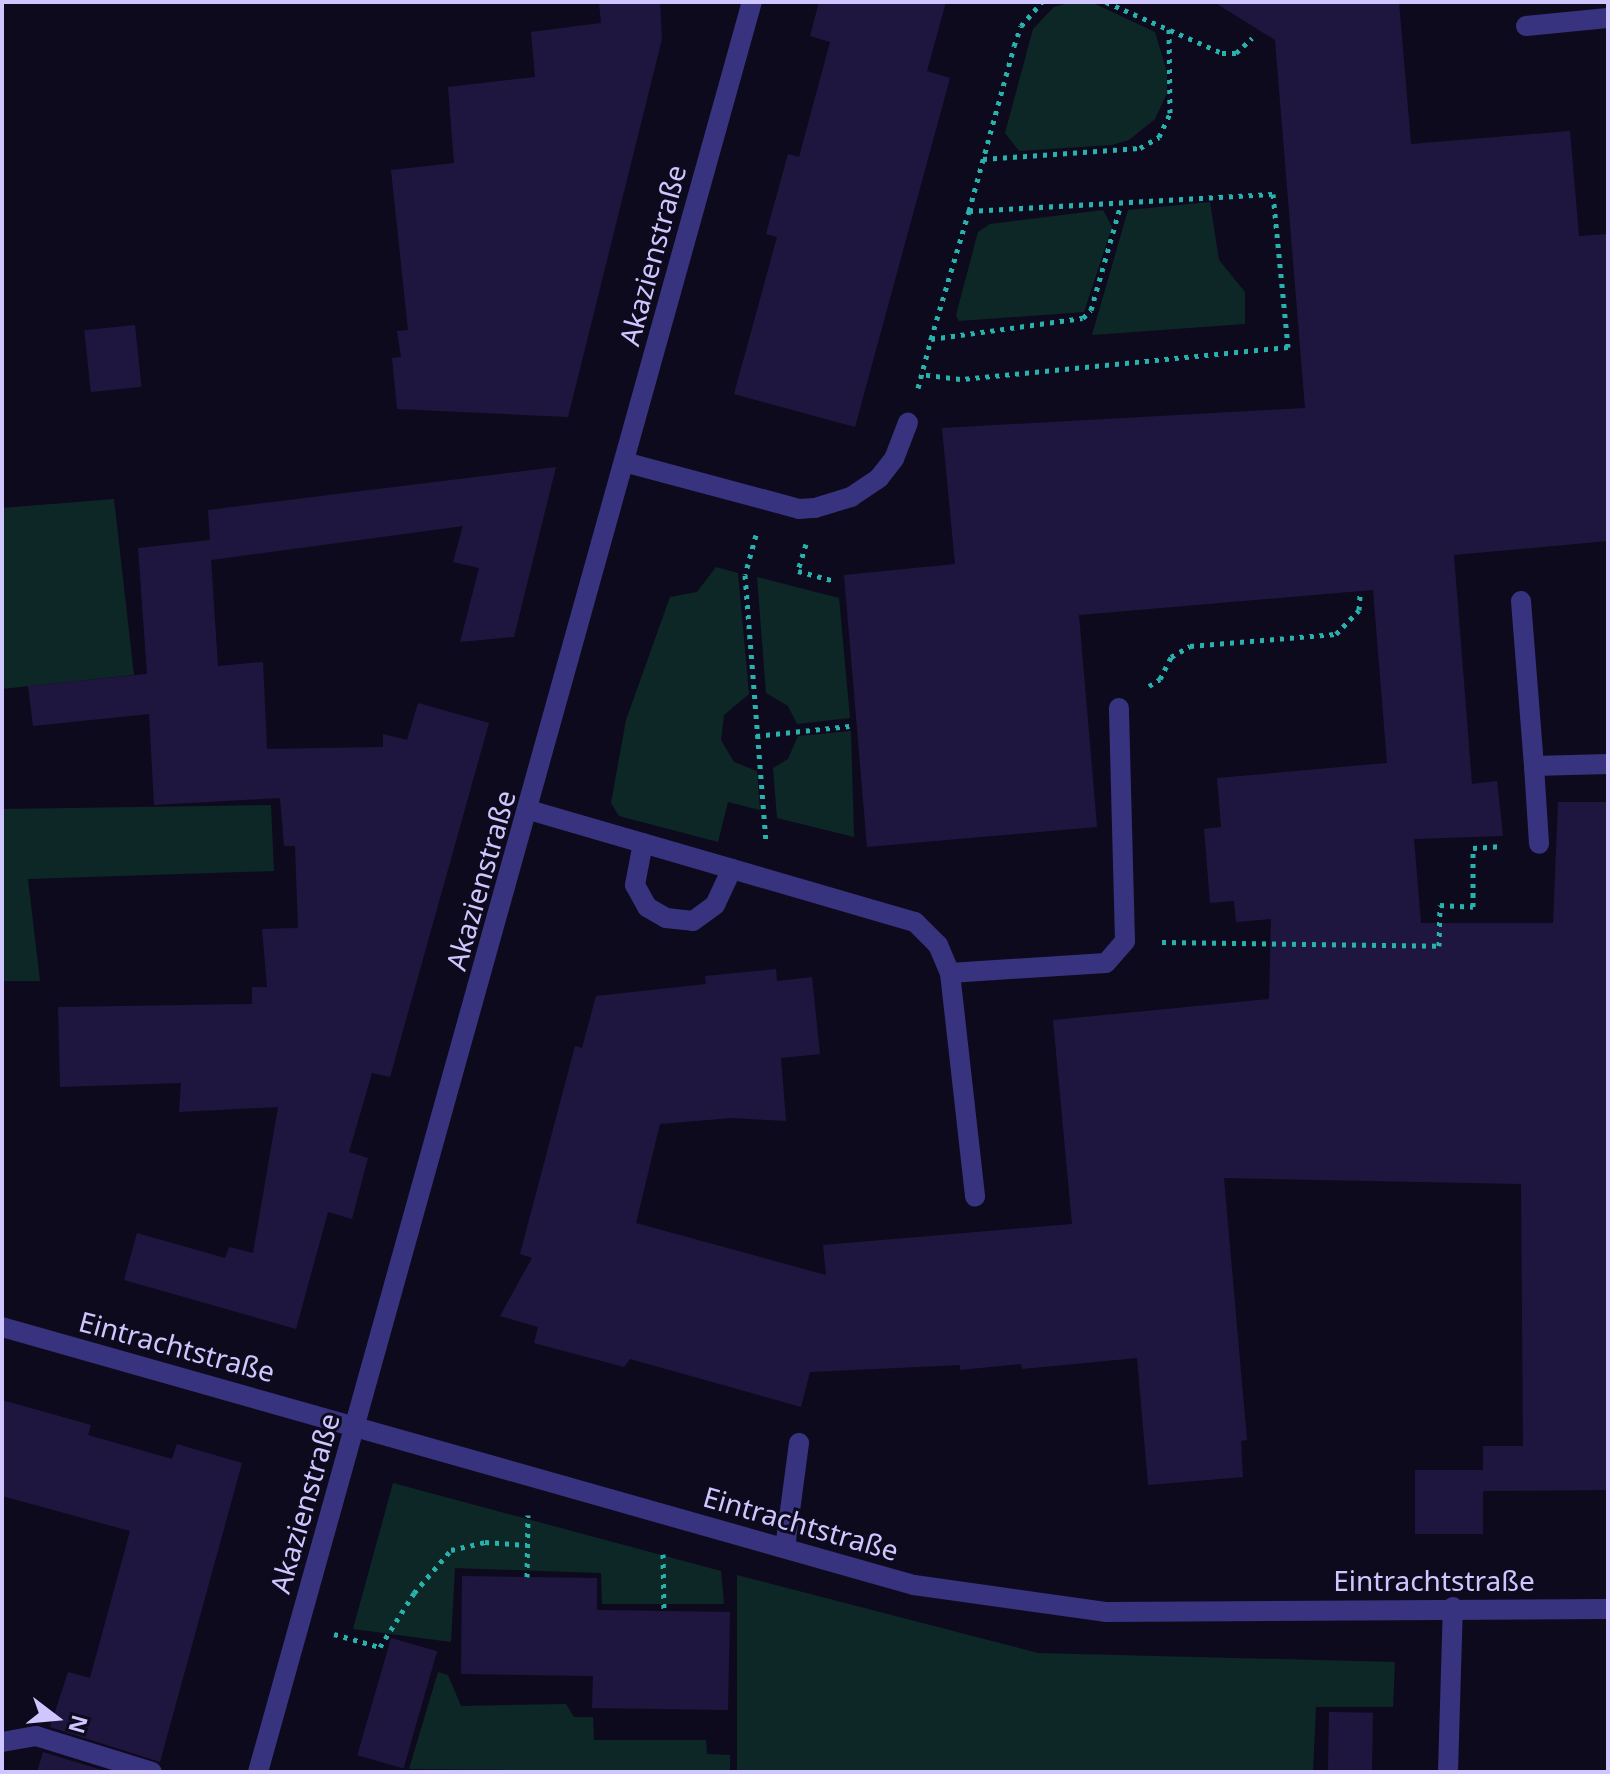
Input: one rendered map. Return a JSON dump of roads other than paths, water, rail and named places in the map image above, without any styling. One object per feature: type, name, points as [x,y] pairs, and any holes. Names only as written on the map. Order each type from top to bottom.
[{"type":"street","name":"Akazienstraße","points":[[258,1772],[529,810],[752,2]]},
{"type":"street","points":[[1526,26],[1608,18]]},
{"type":"street","points":[[624,462],[765,500],[815,508],[851,497],[879,478],[894,459],[908,423]]},
{"type":"street","points":[[1521,601],[1539,844]]},
{"type":"street","points":[[950,973],[1106,963],[1125,941],[1119,708]]},
{"type":"street","points":[[1534,766],[1608,764]]},
{"type":"street","points":[[529,810],[915,922],[938,945],[950,973],[975,1197]]},
{"type":"street","points":[[643,843],[635,885],[647,907],[666,918],[693,921],[715,905],[732,869]]},
{"type":"street","name":"Eintrachtstraße","points":[[2,1327],[355,1423],[914,1585],[1105,1612],[1453,1607],[1608,1609]]},
{"type":"street","points":[[785,1548],[799,1443]]},
{"type":"street","points":[[1448,1772],[1453,1607]]},
{"type":"street","points":[[2,1742],[36,1736],[152,1772]]}]
